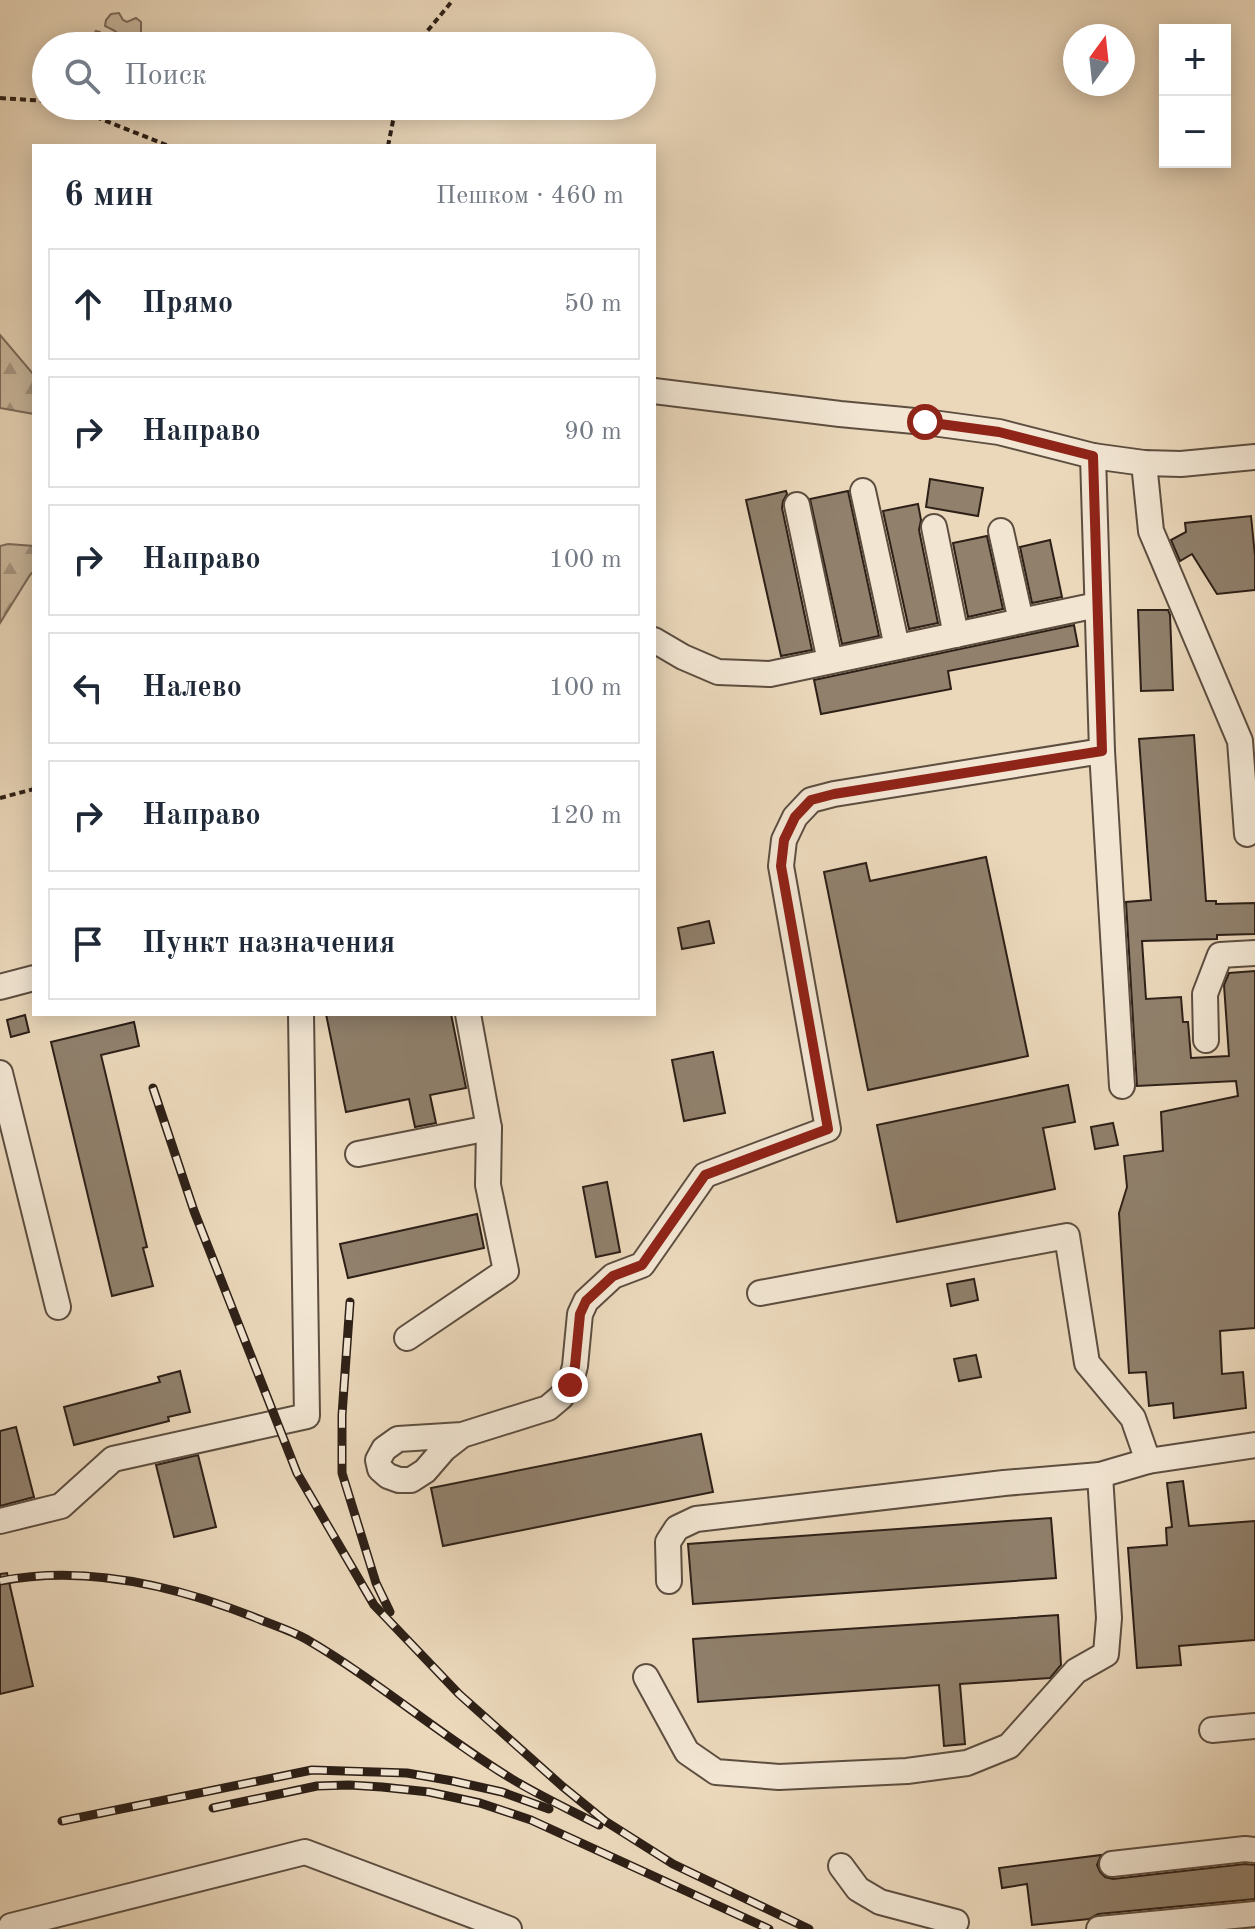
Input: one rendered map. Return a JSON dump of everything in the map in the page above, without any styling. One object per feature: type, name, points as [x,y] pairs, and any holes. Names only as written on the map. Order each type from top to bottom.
[{"type":"street","points":[[656,391],[984,430],[1093,456],[1144,463],[1181,464],[1255,457]]},
{"type":"street","points":[[1093,456],[1102,751],[1122,1086]]},
{"type":"street","points":[[1144,463],[1151,531],[1240,741],[1247,834]]},
{"type":"street","points":[[863,491],[897,647]]},
{"type":"street","points":[[797,505],[830,661]]},
{"type":"street","points":[[934,527],[956,635]]},
{"type":"street","points":[[1001,531],[1021,621]]},
{"type":"street","points":[[656,641],[718,672],[770,674],[1097,605]]},
{"type":"street","points":[[462,1435],[548,1408],[561,1397],[570,1385],[575,1366],[580,1314],[586,1301],[613,1276],[642,1265],[705,1175],[828,1129],[781,866],[784,840],[795,817],[811,800],[834,794],[1102,751]]},
{"type":"street","points":[[1206,1040],[1205,994],[1220,955],[1255,953]]},
{"type":"street","points":[[0,987],[32,979]]},
{"type":"street","points":[[0,1521],[61,1506],[113,1459],[307,1416],[301,1016]]},
{"type":"street","points":[[407,1338],[506,1271],[488,1185],[489,1128],[468,1016]]},
{"type":"street","points":[[0,1073],[58,1307]]},
{"type":"street","points":[[358,1154],[489,1128]]},
{"type":"street","points":[[760,1293],[1067,1236],[1087,1363],[1133,1418],[1148,1461]]},
{"type":"street","points":[[669,1581],[668,1542],[677,1528],[696,1519],[1004,1483],[1100,1475],[1148,1461],[1255,1445]]},
{"type":"street","points":[[646,1677],[687,1752],[716,1772],[779,1777],[907,1771],[967,1763],[1009,1746],[1076,1671],[1106,1654],[1109,1618],[1100,1475]]},
{"type":"street","points":[[1212,1730],[1255,1726]]},
{"type":"street","points":[[1112,1864],[1255,1850]]},
{"type":"street","points":[[12,1929],[11,1926],[305,1852],[509,1929]]},
{"type":"street","points":[[841,1866],[858,1889],[880,1902],[956,1922]]},
{"type":"street","points":[[1099,1929],[1255,1914]]},
{"type":"path","points":[[427,32],[453,0]]},
{"type":"path","points":[[0,98],[32,100]]},
{"type":"path","points":[[103,120],[164,144]]},
{"type":"path","points":[[388,144],[393,120]]},
{"type":"path","points":[[0,798],[32,790]]},
{"type":"green space","points":[[119,13],[127,22],[136,18],[141,22],[141,32],[116,32],[105,26],[111,14]]},
{"type":"green space","points":[[0,335],[32,373],[32,414],[0,408]]},
{"type":"green space","points":[[0,546],[32,546],[32,573],[0,623]]},
{"type":"building","points":[[930,479],[983,488],[978,516],[926,507]]},
{"type":"building","points":[[786,491],[782,508],[812,650],[781,656],[746,500]]},
{"type":"building","points":[[848,491],[879,636],[842,644],[810,499]]},
{"type":"building","points":[[918,504],[919,530],[938,623],[909,629],[883,511]]},
{"type":"building","points":[[1251,516],[1255,590],[1217,594],[1192,554],[1180,561],[1171,540],[1186,532],[1185,523]]},
{"type":"building","points":[[987,536],[1003,609],[968,617],[953,543]]},
{"type":"building","points":[[1050,540],[1062,597],[1032,603],[1020,547]]},
{"type":"building","points":[[1138,610],[1168,610],[1173,690],[1141,691]]},
{"type":"building","points":[[1074,625],[1078,646],[948,671],[951,689],[821,714],[814,680]]},
{"type":"building","points":[[1194,735],[1206,901],[1216,901],[1216,904],[1255,903],[1255,934],[1217,935],[1217,939],[1142,941],[1146,999],[1181,997],[1183,1022],[1188,1022],[1191,1058],[1229,1056],[1224,985],[1229,973],[1255,971],[1255,1328],[1220,1331],[1222,1374],[1243,1372],[1246,1408],[1174,1418],[1173,1403],[1149,1406],[1146,1372],[1129,1373],[1119,1213],[1127,1187],[1124,1156],[1163,1151],[1161,1112],[1238,1096],[1236,1081],[1137,1086],[1126,902],[1151,900],[1139,739]]},
{"type":"building","points":[[986,857],[1028,1056],[868,1090],[824,872],[866,863],[870,881]]},
{"type":"building","points":[[709,921],[714,943],[682,949],[678,928]]},
{"type":"building","points":[[25,1015],[29,1032],[11,1037],[7,1020]]},
{"type":"building","points":[[326,1016],[451,1016],[466,1088],[430,1095],[436,1123],[415,1127],[409,1099],[346,1112]]},
{"type":"building","points":[[134,1022],[139,1046],[101,1055],[147,1247],[143,1248],[153,1286],[112,1296],[51,1042]]},
{"type":"building","points":[[713,1052],[725,1113],[684,1121],[672,1060]]},
{"type":"building","points":[[1068,1085],[1075,1122],[1043,1128],[1055,1189],[897,1222],[877,1125]]},
{"type":"building","points":[[1113,1123],[1118,1145],[1095,1149],[1091,1127]]},
{"type":"building","points":[[607,1182],[620,1252],[596,1257],[583,1187]]},
{"type":"building","points":[[477,1214],[484,1248],[348,1278],[340,1244]]},
{"type":"building","points":[[974,1279],[978,1300],[951,1306],[947,1284]]},
{"type":"building","points":[[976,1355],[981,1377],[959,1381],[954,1359]]},
{"type":"building","points":[[180,1371],[190,1412],[168,1417],[169,1421],[74,1445],[64,1407],[160,1382],[158,1377]]},
{"type":"building","points":[[16,1427],[34,1497],[0,1506],[0,1431]]},
{"type":"building","points":[[701,1434],[713,1492],[443,1546],[431,1488]]},
{"type":"building","points":[[198,1455],[216,1527],[174,1537],[156,1465]]},
{"type":"building","points":[[1183,1481],[1189,1526],[1255,1521],[1255,1640],[1179,1646],[1181,1665],[1137,1668],[1128,1548],[1167,1545],[1166,1528],[1172,1527],[1167,1483]]},
{"type":"building","points":[[1051,1518],[1056,1578],[693,1604],[688,1544]]},
{"type":"building","points":[[7,1573],[33,1686],[0,1694],[0,1574]]},
{"type":"building","points":[[1058,1615],[1061,1665],[1050,1678],[960,1684],[965,1744],[944,1746],[939,1685],[698,1702],[693,1639]]},
{"type":"building","points":[[1101,1855],[1097,1865],[1100,1872],[1113,1879],[1255,1865],[1255,1899],[1098,1914],[1089,1919],[1032,1925],[1027,1884],[1002,1888],[999,1868]]},
{"type":"railway","points":[[153,1088],[194,1211],[297,1473],[374,1605],[459,1694],[605,1821],[673,1864],[809,1929]]},
{"type":"railway","points":[[350,1302],[342,1415],[342,1473],[376,1583],[390,1612]]},
{"type":"railway","points":[[0,1581],[66,1575],[133,1582],[199,1598],[290,1631],[359,1673],[512,1779],[599,1825]]},
{"type":"railway","points":[[62,1821],[312,1770],[407,1773],[502,1792],[549,1809]]},
{"type":"railway","points":[[213,1808],[317,1786],[349,1785],[429,1792],[480,1803],[531,1820],[769,1929]]},
{"type":"route","points":[[570,1385],[580,1314],[586,1301],[613,1276],[642,1265],[705,1175],[828,1129],[781,866],[784,840],[795,817],[811,800],[834,794],[1102,751],[1093,456],[999,432],[925,422]]}]
